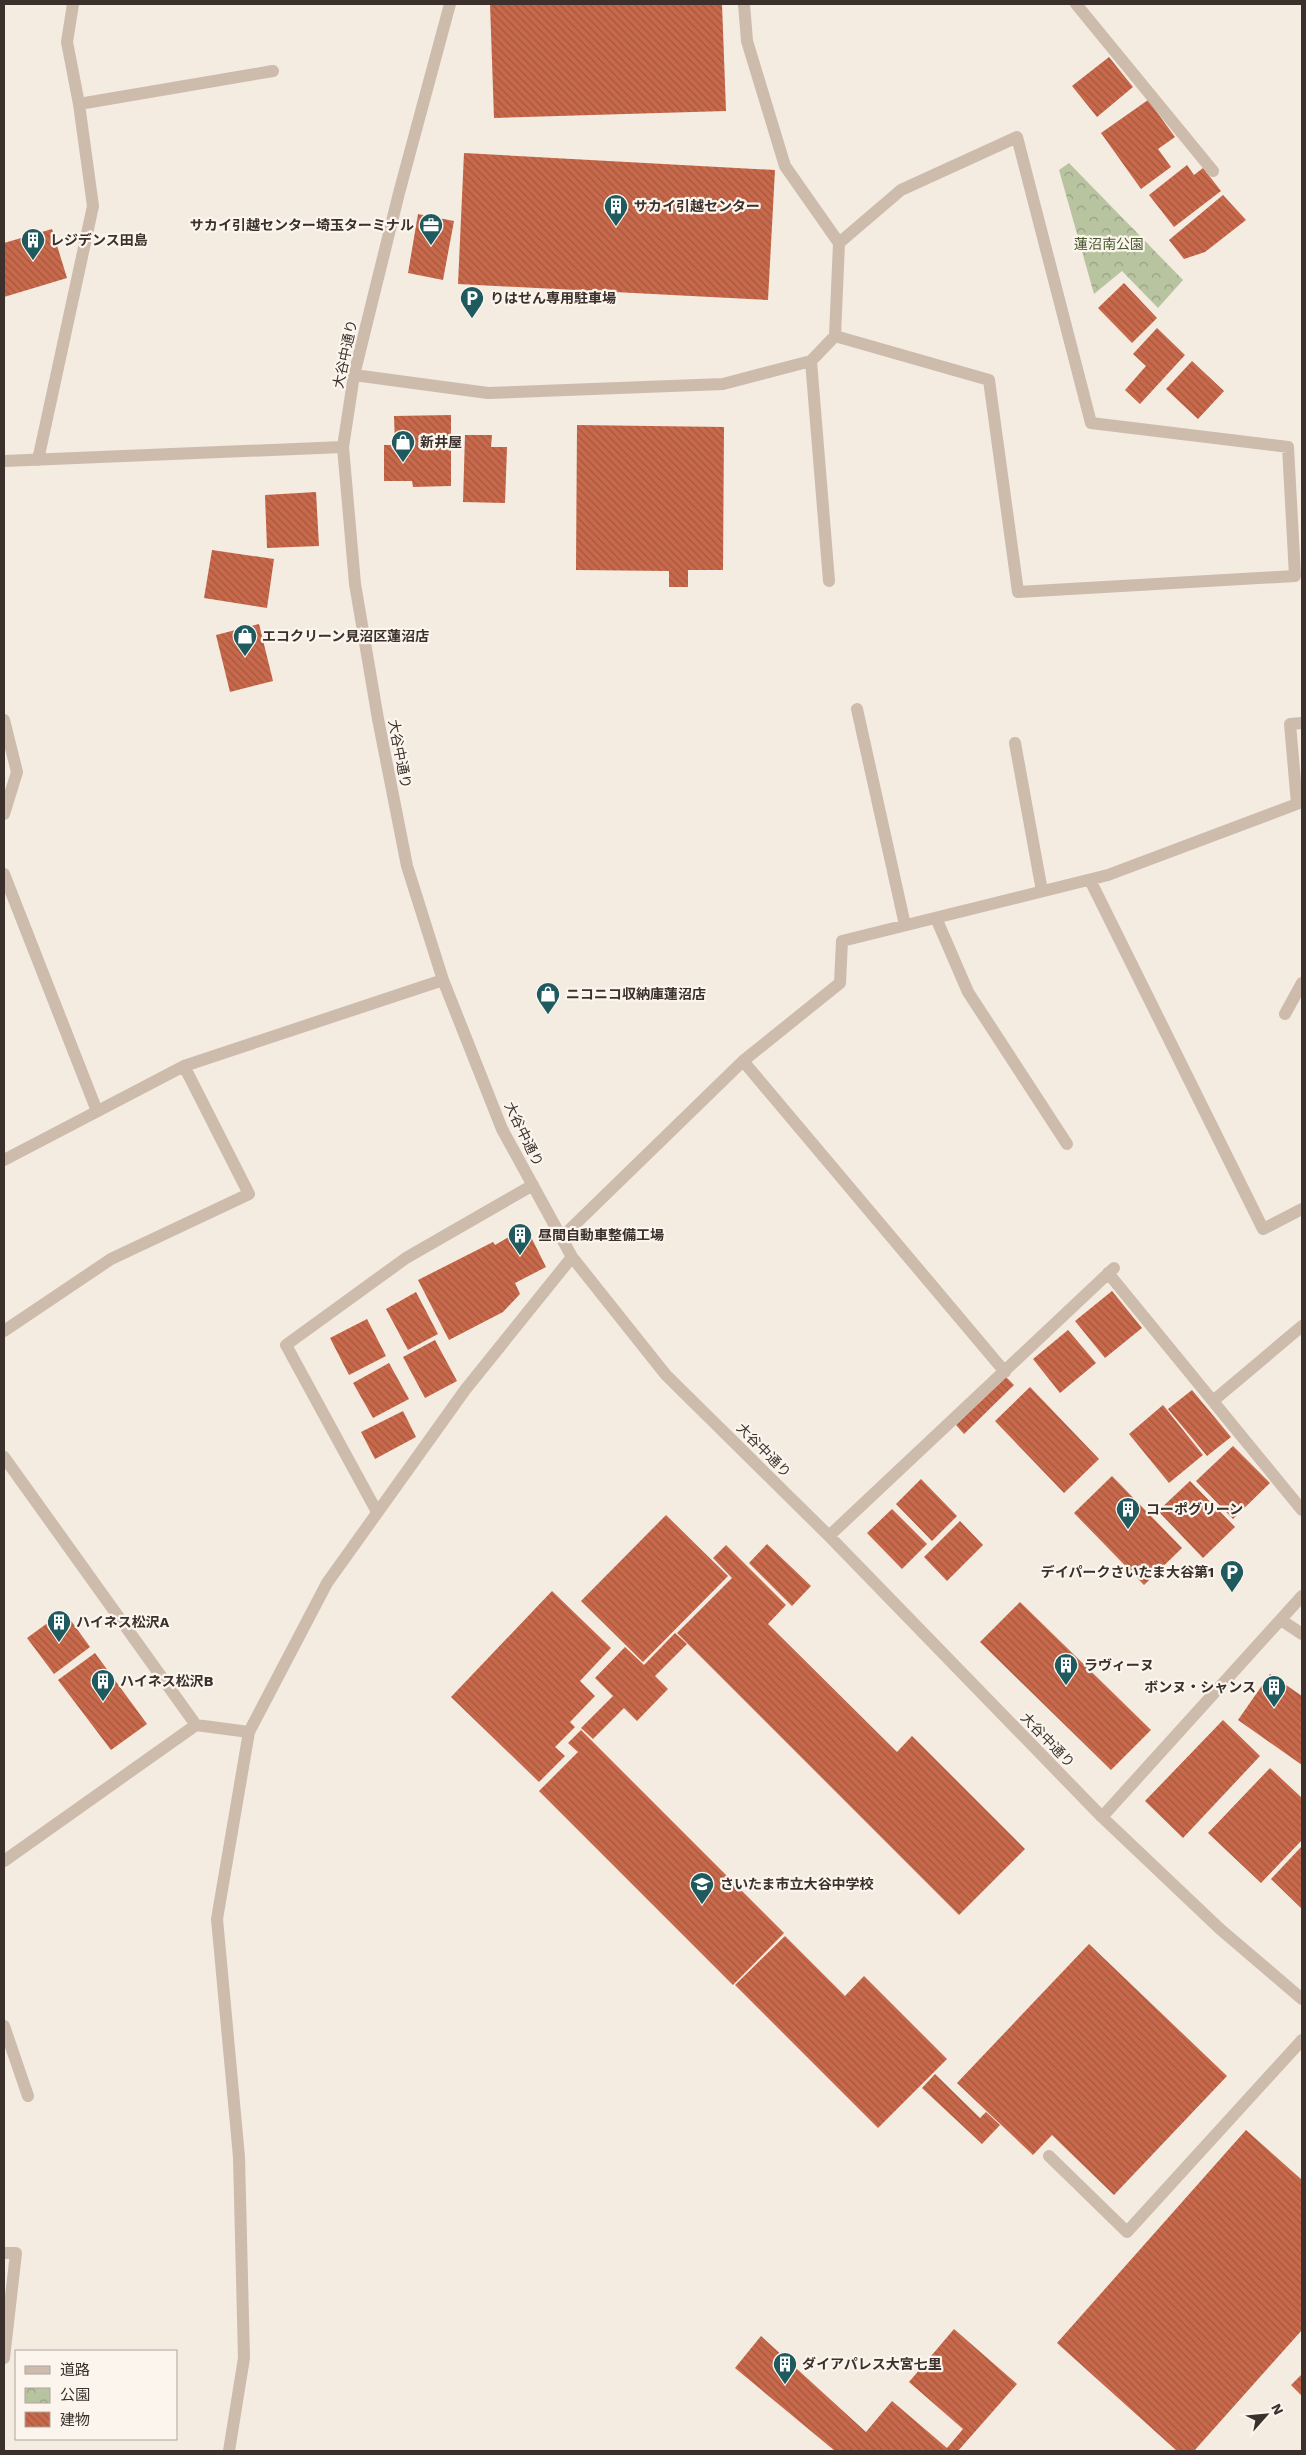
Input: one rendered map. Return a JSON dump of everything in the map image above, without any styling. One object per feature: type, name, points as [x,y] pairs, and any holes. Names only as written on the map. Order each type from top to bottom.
[{"type":"street","points":[[38,460],[93,206],[79,104],[66,42],[73,4]]},
{"type":"street","name":"大谷中通り","points":[[450,4],[399,193],[354,375],[343,447],[355,584],[378,719],[407,866],[443,980],[502,1129],[572,1257],[666,1375],[829,1536],[1102,1817],[1220,1929],[1302,2000]]},
{"type":"street","points":[[354,375],[488,393],[722,384],[811,361],[835,336],[839,243],[784,166],[747,41],[744,4]]},
{"type":"street","points":[[1076,4],[1213,171]]},
{"type":"street","points":[[79,104],[273,71]]},
{"type":"street","points":[[835,336],[989,380],[1018,592],[1296,576],[1288,447],[1091,423],[1018,137],[901,190],[839,243]]},
{"type":"street","points":[[811,361],[829,581]]},
{"type":"street","points":[[4,461],[343,447]]},
{"type":"street","points":[[857,709],[905,925]]},
{"type":"street","points":[[4,720],[17,772],[4,814]]},
{"type":"street","points":[[561,1238],[743,1061],[840,983],[842,941],[1108,875],[1300,803],[1290,724],[1302,723]]},
{"type":"street","points":[[1015,743],[1042,891]]},
{"type":"street","points":[[4,874],[97,1111]]},
{"type":"street","points":[[1090,880],[1263,1229],[1302,1209]]},
{"type":"street","points":[[936,918],[968,992],[1067,1144]]},
{"type":"street","points":[[4,1160],[184,1066],[443,980]]},
{"type":"street","points":[[1285,1014],[1302,982]]},
{"type":"street","points":[[743,1061],[1005,1372]]},
{"type":"street","points":[[4,1332],[111,1259],[248,1194],[184,1066]]},
{"type":"street","points":[[378,1512],[286,1345],[406,1258],[533,1186]]},
{"type":"street","points":[[229,2451],[244,2358],[240,2157],[217,1919],[250,1732],[327,1583],[464,1390],[572,1257]]},
{"type":"street","points":[[829,1536],[1111,1270],[1213,1401],[1302,1510]]},
{"type":"street","points":[[1213,1401],[1302,1326]]},
{"type":"street","points":[[5,1461],[196,1725]]},
{"type":"street","points":[[1102,1817],[1302,1596]]},
{"type":"street","points":[[1281,1620],[1302,1634]]},
{"type":"street","points":[[4,1861],[196,1725],[250,1732]]},
{"type":"street","points":[[4,2026],[28,2096]]},
{"type":"street","points":[[1049,2156],[1127,2232],[1302,2040]]},
{"type":"street","points":[[4,2253],[16,2254],[4,2358]]},
{"type":"green space","name":"蓮沼南公園","points":[[1069,163],[1183,280],[1158,308],[1122,271],[1094,294],[1059,170]]},
{"type":"building","points":[[490,4],[722,4],[726,111],[494,118]]},
{"type":"building","points":[[1109,57],[1133,87],[1097,117],[1072,86]]},
{"type":"building","points":[[1148,100],[1175,137],[1158,149],[1171,167],[1141,189],[1101,133]]},
{"type":"building","name":"サカイ引越センター","points":[[464,153],[775,170],[768,300],[458,284]]},
{"type":"building","points":[[1187,165],[1194,175],[1203,168],[1221,191],[1174,227],[1149,195]]},
{"type":"building","points":[[1223,195],[1246,220],[1205,252],[1184,259],[1169,240]]},
{"type":"building","points":[[418,214],[454,221],[443,280],[408,273]]},
{"type":"building","name":"レジデンス田島","points":[[52,229],[67,278],[4,297],[4,243]]},
{"type":"building","points":[[1124,283],[1157,318],[1132,343],[1098,308]]},
{"type":"building","points":[[1157,328],[1185,355],[1140,404],[1125,390],[1146,366],[1133,354]]},
{"type":"building","points":[[1192,361],[1224,391],[1198,419],[1166,389]]},
{"type":"building","points":[[451,415],[451,486],[413,487],[412,481],[384,481],[384,445],[395,445],[394,416]]},
{"type":"building","points":[[577,425],[724,427],[723,570],[688,570],[688,587],[669,587],[669,571],[576,570]]},
{"type":"building","points":[[465,435],[492,435],[491,447],[507,447],[505,503],[463,502]]},
{"type":"building","points":[[316,492],[319,546],[267,548],[265,495]]},
{"type":"building","points":[[212,550],[274,559],[267,608],[204,598]]},
{"type":"building","points":[[259,624],[273,681],[230,692],[216,635]]},
{"type":"building","points":[[526,1227],[546,1267],[515,1283],[520,1294],[503,1312],[449,1340],[418,1280],[493,1242],[495,1245]]},
{"type":"building","points":[[1112,1291],[1142,1328],[1105,1358],[1075,1321]]},
{"type":"building","points":[[416,1292],[438,1334],[408,1350],[386,1309]]},
{"type":"building","points":[[367,1319],[386,1356],[349,1375],[330,1338]]},
{"type":"building","points":[[1068,1330],[1096,1363],[1060,1393],[1033,1359]]},
{"type":"building","points":[[435,1340],[457,1381],[425,1398],[403,1357]]},
{"type":"building","points":[[389,1363],[409,1399],[373,1418],[353,1383]]},
{"type":"building","points":[[1006,1377],[1014,1385],[964,1434],[956,1425]]},
{"type":"building","points":[[1030,1387],[1099,1459],[1064,1493],[995,1421]]},
{"type":"building","points":[[1192,1390],[1231,1437],[1207,1456],[1168,1409]]},
{"type":"building","points":[[1163,1405],[1203,1455],[1169,1483],[1129,1434]]},
{"type":"building","points":[[403,1411],[416,1437],[375,1459],[361,1432]]},
{"type":"building","points":[[1233,1446],[1270,1483],[1233,1519],[1196,1481]]},
{"type":"building","name":"コーポグリーン","points":[[1112,1476],[1182,1548],[1144,1585],[1074,1513]]},
{"type":"building","points":[[921,1479],[957,1516],[932,1541],[896,1504]]},
{"type":"building","points":[[1190,1481],[1235,1527],[1203,1558],[1158,1511]]},
{"type":"building","points":[[892,1509],[927,1544],[902,1569],[867,1533]]},
{"type":"building","points":[[666,1515],[728,1576],[643,1662],[581,1601]]},
{"type":"building","points":[[960,1521],[983,1545],[947,1581],[924,1557]]},
{"type":"building","points":[[767,1544],[811,1586],[792,1606],[749,1563]]},
{"type":"building","points":[[726,1545],[786,1605],[768,1624],[897,1752],[912,1736],[1025,1849],[959,1915],[677,1633],[732,1578],[713,1558]]},
{"type":"building","points":[[552,1591],[611,1648],[580,1681],[595,1696],[570,1722],[575,1727],[555,1747],[565,1756],[539,1782],[451,1697]]},
{"type":"building","name":"ラヴィーヌ","points":[[1020,1602],[1151,1730],[1111,1770],[980,1642]]},
{"type":"building","name":"ハイネス松沢A","points":[[64,1611],[90,1647],[54,1674],[27,1638]]},
{"type":"building","points":[[675,1633],[687,1644],[655,1676],[668,1689],[637,1721],[624,1708],[593,1739],[581,1728],[613,1696],[595,1678],[625,1647],[644,1665]]},
{"type":"building","name":"ハイネス松沢B","points":[[95,1653],[147,1724],[111,1750],[58,1680]]},
{"type":"building","name":"ボンヌ・シャンス","points":[[1270,1674],[1302,1696],[1302,1765],[1238,1720]]},
{"type":"building","points":[[1223,1720],[1260,1756],[1183,1838],[1145,1801]]},
{"type":"building","points":[[581,1730],[784,1933],[733,1985],[539,1791],[578,1752],[568,1743]]},
{"type":"building","points":[[1270,1768],[1302,1798],[1302,1840],[1261,1883],[1208,1833]]},
{"type":"building","points":[[1302,1846],[1302,1909],[1271,1879]]},
{"type":"building","points":[[785,1936],[845,1996],[864,1976],[947,2059],[878,2128],[735,1985]]},
{"type":"building","points":[[1089,1944],[1227,2076],[1114,2195],[1052,2135],[1033,2155],[957,2083]]},
{"type":"building","points":[[935,2074],[980,2118],[986,2112],[1000,2125],[982,2144],[922,2088]]},
{"type":"building","points":[[1246,2130],[1302,2180],[1302,2330],[1194,2451],[1177,2451],[1057,2343]]},
{"type":"building","points":[[954,2329],[1017,2384],[958,2451],[835,2451],[735,2368],[761,2336],[866,2432],[892,2401],[947,2448],[963,2429],[909,2382]]},
{"type":"building","points":[[1302,2374],[1302,2396],[1291,2385]]},
{"type":"place","name":"サカイ引越センター","points":[[616,227]]},
{"type":"place","name":"サカイ引越センター埼玉ターミナル","points":[[431,246]]},
{"type":"place","name":"レジデンス田島","points":[[33,261]]},
{"type":"place","name":"りはせん専用駐車場","points":[[472,319]]},
{"type":"place","name":"新井屋","points":[[403,463]]},
{"type":"place","name":"エコクリーン見沼区蓮沼店","points":[[245,657]]},
{"type":"place","name":"ニコニコ収納庫蓮沼店","points":[[548,1015]]},
{"type":"place","name":"昼間自動車整備工場","points":[[520,1256]]},
{"type":"place","name":"コーポグリーン","points":[[1128,1530]]},
{"type":"place","name":"デイパークさいたま大谷第1","points":[[1232,1593]]},
{"type":"place","name":"ハイネス松沢A","points":[[59,1643]]},
{"type":"place","name":"ラヴィーヌ","points":[[1066,1686]]},
{"type":"place","name":"ハイネス松沢B","points":[[103,1702]]},
{"type":"place","name":"ボンヌ・シャンス","points":[[1274,1708]]},
{"type":"place","name":"さいたま市立大谷中学校","points":[[702,1905]]},
{"type":"place","name":"ダイアパレス大宮七里","points":[[785,2385]]}]
